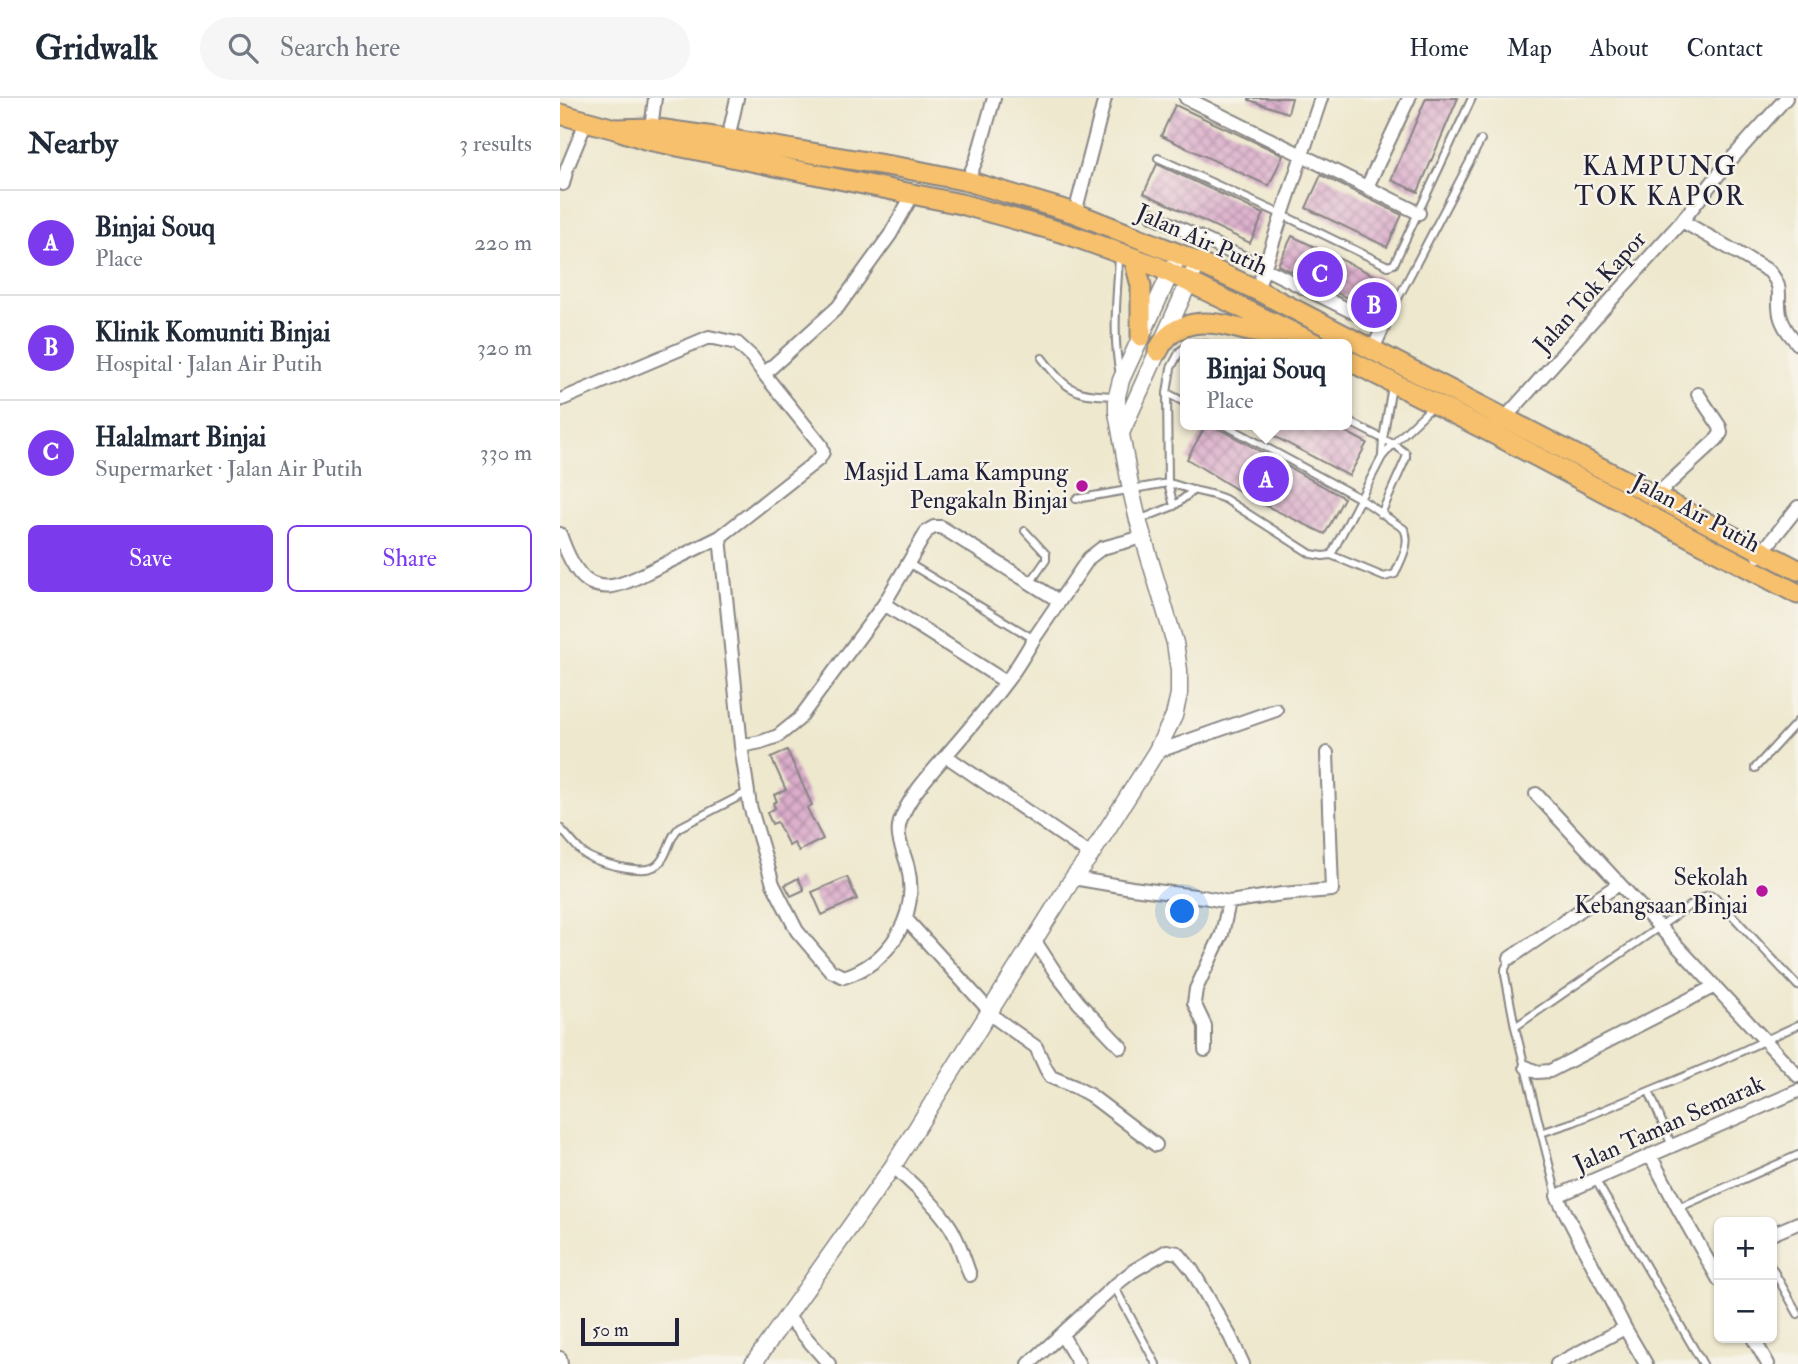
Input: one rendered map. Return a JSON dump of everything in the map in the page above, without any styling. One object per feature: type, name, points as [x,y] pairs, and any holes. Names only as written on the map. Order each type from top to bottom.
[{"type":"main road","name":"Jalan Air Putih","points":[[560,114],[648,140],[961,204],[1052,229],[1170,273],[1306,339]]},
{"type":"main road","name":"Jalan Air Putih","points":[[615,129],[651,128],[903,168],[967,181],[1075,213],[1198,262],[1256,290],[1798,570]]},
{"type":"main road","points":[[1127,256],[1141,285],[1141,336]]},
{"type":"main road","points":[[1158,351],[1162,341],[1173,331],[1199,323],[1217,323],[1263,334],[1289,331]]},
{"type":"main road","name":"Jalan Air Putih","points":[[1352,362],[1798,594]]},
{"type":"street","points":[[651,128],[655,98]]},
{"type":"street","points":[[728,139],[737,98]]},
{"type":"street","points":[[967,181],[977,158],[994,98]]},
{"type":"street","points":[[1075,213],[1105,98]]},
{"type":"street","points":[[1186,98],[1419,213]]},
{"type":"street","points":[[1256,290],[1321,98]]},
{"type":"street","points":[[1367,187],[1409,98]]},
{"type":"street","name":"Jalan Tok Kapor","points":[[1505,418],[1682,221],[1726,165],[1786,98]]},
{"type":"street","points":[[563,184],[586,122]]},
{"type":"street","points":[[764,373],[838,307],[890,235],[913,194]]},
{"type":"street","points":[[1152,215],[1383,327],[1373,349]]},
{"type":"street","points":[[1682,221],[1769,271],[1780,292],[1783,322],[1798,345]]},
{"type":"street","points":[[753,1364],[893,1166],[1073,878],[1091,855],[1156,752],[1174,716],[1180,694],[1175,643],[1131,490],[1121,433],[1119,388],[1179,254]]},
{"type":"street","points":[[1121,433],[1198,262]]},
{"type":"street","points":[[560,400],[709,337],[737,343],[752,357],[821,445],[823,452],[819,459],[720,537],[638,577],[613,586],[588,582],[573,565],[561,543]]},
{"type":"street","points":[[1639,511],[1721,433],[1720,427],[1698,394]]},
{"type":"street","points":[[1751,571],[1762,552],[1798,507]]},
{"type":"street","points":[[741,746],[778,736],[799,719],[884,604],[928,531],[934,527],[940,527],[1059,601]]},
{"type":"street","points":[[720,537],[741,746],[750,806],[773,884],[797,931],[831,971],[844,977],[864,968],[884,951],[906,919],[910,901],[910,880],[899,837],[899,824],[906,806],[1006,682],[1089,558],[1102,548],[1143,537]]},
{"type":"street","points":[[884,604],[1006,682]]},
{"type":"street","points":[[1156,752],[1276,710]]},
{"type":"street","points":[[1073,878],[1229,902],[1332,890],[1327,753]]},
{"type":"street","points":[[946,756],[1091,855]]},
{"type":"street","points":[[1536,794],[1798,1076]]},
{"type":"street","points":[[1510,958],[1619,884]]},
{"type":"street","points":[[1205,1050],[1205,1026],[1194,1003],[1196,989],[1223,934],[1229,902]]},
{"type":"street","points":[[906,919],[998,1020],[1036,1047],[1051,1077],[1083,1091],[1156,1145]]},
{"type":"street","points":[[1035,941],[1079,1003],[1121,1047]]},
{"type":"street","points":[[1526,1067],[1537,1072],[1550,1071],[1715,986]]},
{"type":"street","name":"Jalan Taman Semarak","points":[[1556,1196],[1798,1091]]},
{"type":"street","points":[[1650,1155],[1678,1208],[1714,1258]]},
{"type":"street","points":[[893,1166],[939,1212],[961,1248],[970,1275]]},
{"type":"street","points":[[1556,1196],[1646,1364]]},
{"type":"street","points":[[1777,1232],[1798,1223]]},
{"type":"street","points":[[1029,1364],[1114,1286],[1167,1251],[1178,1253],[1192,1270],[1243,1364]]},
{"type":"street","points":[[787,1315],[829,1364]]},
{"type":"street","points":[[1558,1364],[1625,1328]]},
{"type":"street","points":[[1062,1335],[1079,1364]]},
{"type":"street","points":[[1755,1343],[1768,1364]]},
{"type":"street","points":[[560,1358],[561,1364]]},
{"type":"lane","points":[[1158,158],[1388,266],[1394,264],[1472,98]]},
{"type":"lane","points":[[1383,327],[1481,140]]},
{"type":"lane","points":[[1042,358],[1074,390],[1084,393],[1119,388],[1115,334],[1127,256]]},
{"type":"lane","points":[[1174,506],[1168,483],[1167,393],[1171,368],[1180,351]]},
{"type":"lane","points":[[1381,457],[1393,383]]},
{"type":"lane","points":[[1167,393],[1180,400]]},
{"type":"lane","points":[[1331,555],[1381,457],[1435,404]]},
{"type":"lane","points":[[1352,424],[1406,453],[1381,514]]},
{"type":"lane","points":[[1076,499],[1168,483],[1183,485],[1225,499],[1311,554],[1331,555],[1384,577],[1395,574],[1407,542],[1404,530],[1361,499],[1234,430]]},
{"type":"lane","points":[[1138,520],[1174,506],[1194,490]]},
{"type":"lane","points":[[1025,531],[1046,554],[1046,560],[1030,583]]},
{"type":"lane","points":[[908,563],[1034,639]]},
{"type":"lane","points":[[1755,768],[1798,720]]},
{"type":"lane","points":[[560,828],[585,854],[607,864],[650,869],[660,864],[674,832],[680,827],[748,792]]},
{"type":"lane","points":[[1515,1027],[1708,895],[1715,897],[1798,986]]},
{"type":"lane","points":[[1510,958],[1505,975],[1515,1027],[1556,1196]]},
{"type":"lane","points":[[1541,1133],[1714,1064],[1798,1025]]},
{"type":"lane","points":[[1649,1091],[1672,1146]]},
{"type":"lane","points":[[1678,1208],[1798,1155]]},
{"type":"lane","points":[[1595,1179],[1703,1364]]},
{"type":"lane","points":[[1777,1277],[1798,1314]]},
{"type":"lane","points":[[1114,1286],[1156,1364]]},
{"type":"building","points":[[1249,98],[1292,98],[1288,113]]},
{"type":"building","points":[[1426,98],[1458,98],[1418,192],[1391,180]]},
{"type":"building","points":[[1175,105],[1283,155],[1269,186],[1161,136]]},
{"type":"building","points":[[1157,164],[1264,214],[1250,243],[1144,193]]},
{"type":"building","points":[[1321,175],[1402,215],[1387,247],[1306,208]]},
{"type":"building","points":[[1292,236],[1392,284],[1379,313],[1278,265]]},
{"type":"building","points":[[1203,430],[1221,430],[1344,498],[1325,534],[1254,500],[1187,459]]},
{"type":"building","points":[[1262,430],[1342,430],[1367,443],[1349,476]]},
{"type":"building","points":[[787,750],[812,805],[807,808],[823,839],[799,851],[794,843],[789,846],[777,822],[772,824],[767,813],[775,808],[773,803],[777,801],[774,795],[786,790],[771,757]]},
{"type":"building","points":[[847,877],[857,899],[822,915],[812,892]]},
{"type":"building","points":[[798,878],[804,890],[791,896],[785,885]]},
{"type":"place","name":"Halalmart Binjai","points":[[1320,274]]},
{"type":"place","name":"Klinik Komuniti Binjai","points":[[1374,305]]},
{"type":"place","name":"Binjai Souq","points":[[1266,479]]},
{"type":"place","name":"Masjid Lama Kampung Pengakaln Binjai","points":[[1082,486]]},
{"type":"place","name":"Sekolah Kebangsaan Binjai","points":[[1762,891]]},
{"type":"district","name":"KAMPUNG TOK KAPOR","points":[[1660,182]]}]
